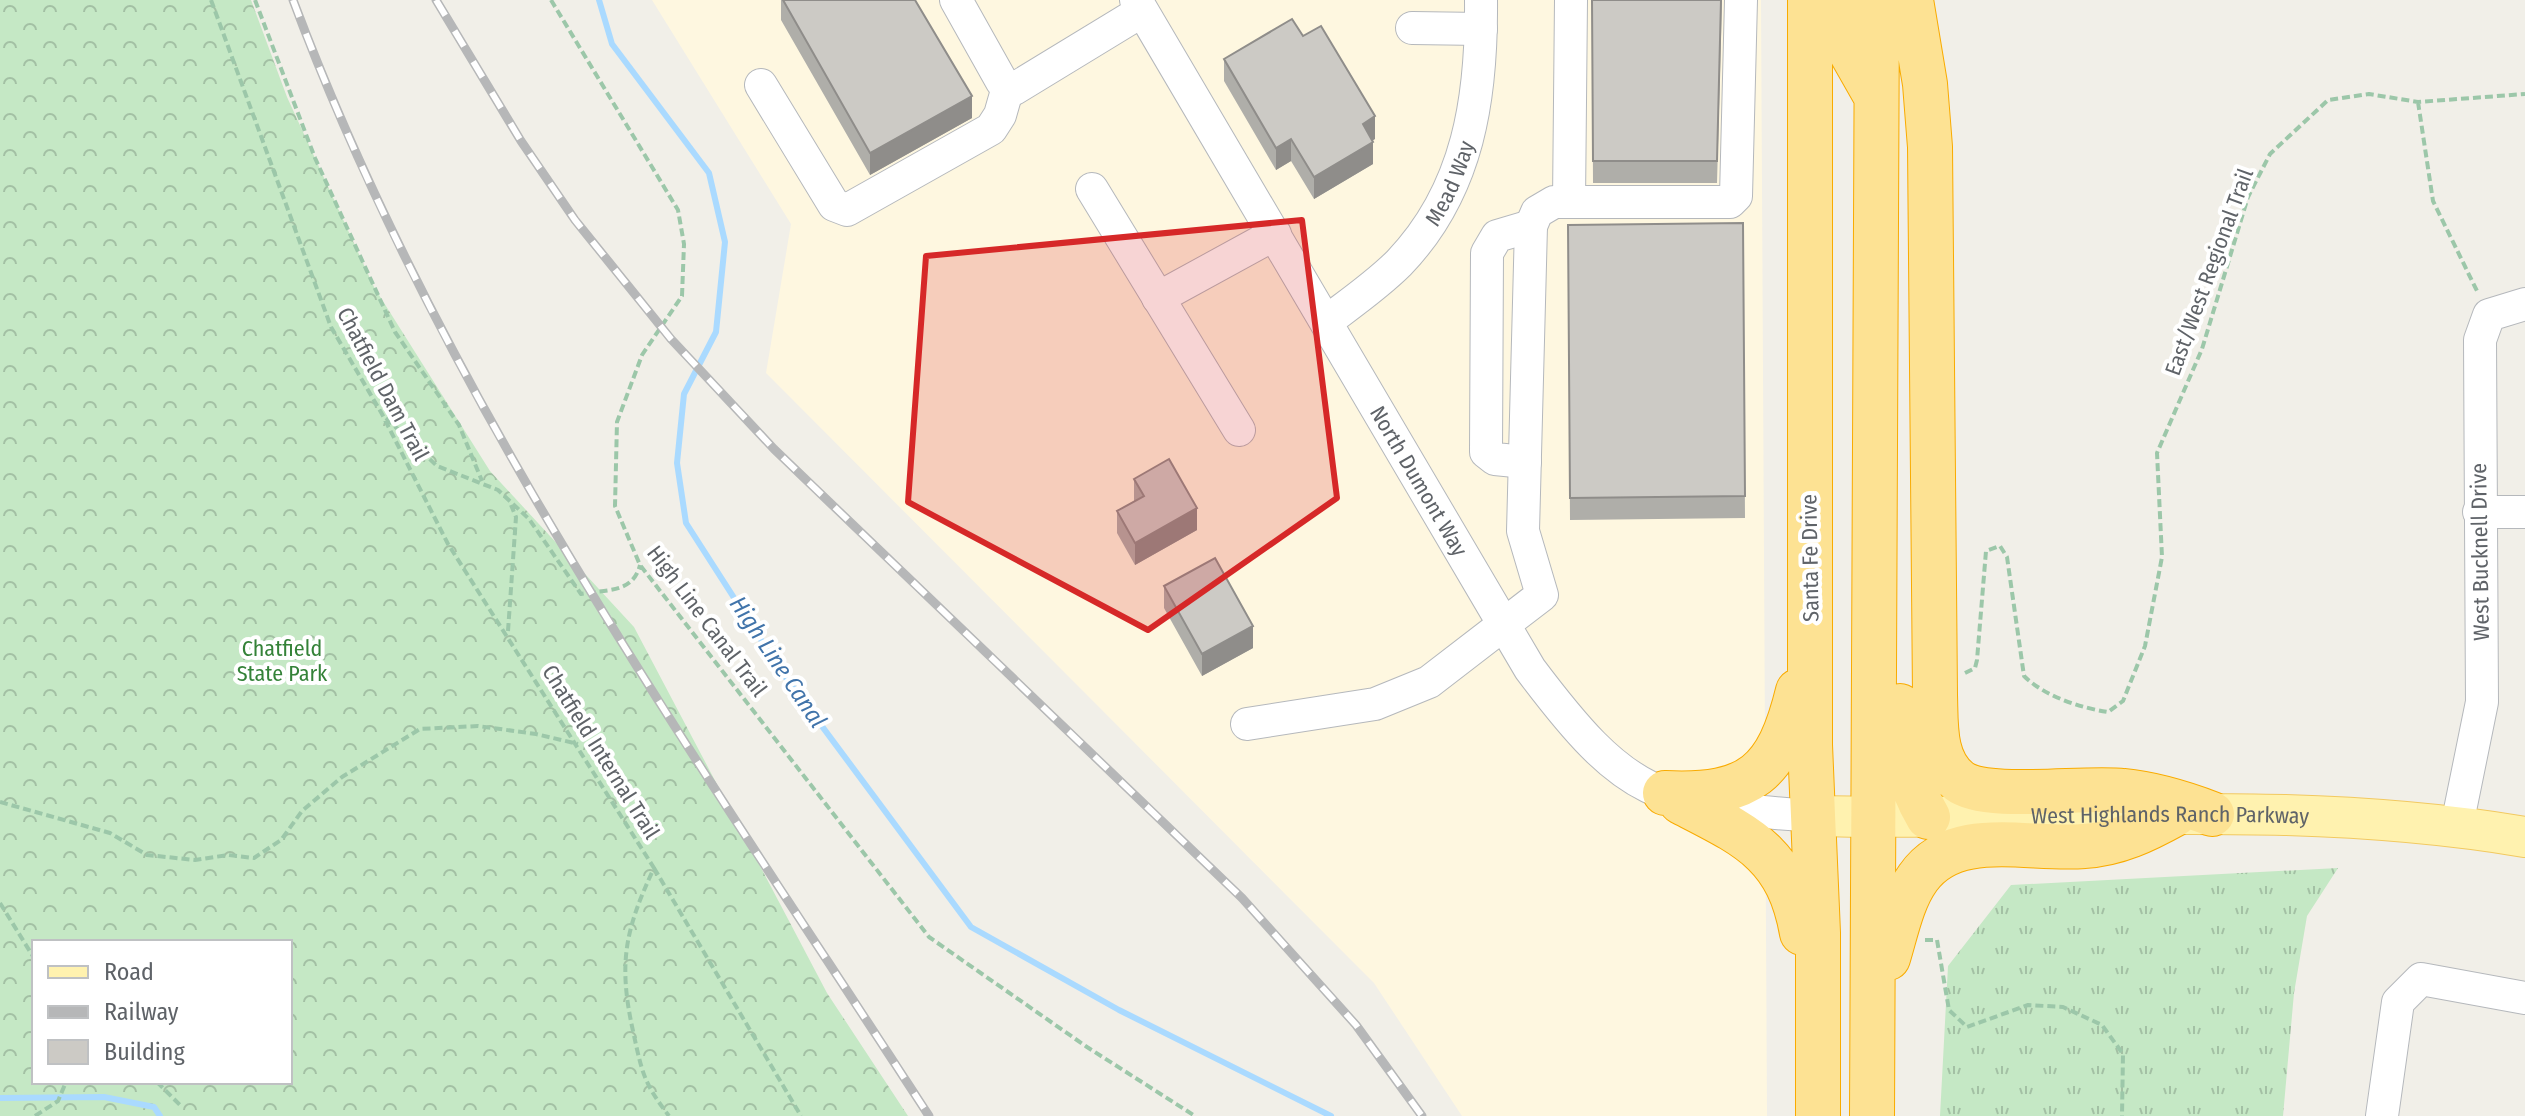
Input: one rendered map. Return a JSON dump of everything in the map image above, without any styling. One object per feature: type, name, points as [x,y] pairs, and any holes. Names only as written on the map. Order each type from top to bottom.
[{"type":"highway","name":"Santa Fe Drive","points":[[1810,0],[1811,639],[1818,1116]]},
{"type":"highway","points":[[1837,0],[1845,42],[1900,134],[1904,149],[1900,726],[1902,750],[1919,803],[1928,817]]},
{"type":"highway","points":[[1872,1116],[1876,817],[1874,93],[1877,0]]},
{"type":"highway","points":[[1911,0],[1925,84],[1930,147],[1935,695],[1941,754],[1954,776],[1975,789],[2121,790],[2166,797],[2194,814]]},
{"type":"highway","points":[[1669,797],[1726,789],[1763,770],[1787,735],[1811,639]]},
{"type":"highway","points":[[1669,797],[1744,835],[1770,856],[1783,873],[1799,915],[1818,1018]]},
{"type":"highway","points":[[1874,1007],[1908,896],[1917,879],[1936,858],[1955,849],[1974,846],[2086,846],[2137,835],[2194,814]]},
{"type":"main road","name":"West Highlands Ranch Parkway","points":[[1814,816],[2322,813],[2457,825],[2525,837]]},
{"type":"street","points":[[956,0],[1008,87],[1014,89],[1139,6]]},
{"type":"street","points":[[1569,202],[1571,0]]},
{"type":"street","points":[[1247,724],[1375,704],[1429,682],[1542,595],[1523,531],[1531,226],[1537,212],[1554,202],[1730,202],[1736,196],[1741,0]]},
{"type":"street","name":"North Dumont Way","points":[[1139,6],[1530,669],[1575,729],[1623,773],[1669,797],[1716,809],[1814,816]]},
{"type":"street","points":[[1412,28],[1481,14]]},
{"type":"street","name":"Mead Way","points":[[1327,321],[1396,265],[1417,242],[1447,197],[1469,137],[1481,14]]},
{"type":"street","points":[[761,85],[834,205],[847,210],[991,129],[1000,115],[1008,87]]},
{"type":"street","points":[[1092,189],[1239,430]]},
{"type":"street","points":[[1525,462],[1495,459],[1486,452],[1487,253],[1497,236],[1531,226]]},
{"type":"street","points":[[1158,298],[1275,234]]},
{"type":"street","points":[[2489,315],[2525,304]]},
{"type":"street","name":"West Bucknell Drive","points":[[2457,825],[2482,702],[2480,340],[2489,315]]},
{"type":"street","points":[[2479,512],[2525,512]]},
{"type":"street","points":[[2382,1116],[2398,1002],[2421,979],[2525,998]]},
{"type":"path","name":"Chatfield Dam Trail","points":[[211,0],[331,327],[382,414],[448,544],[508,633]]},
{"type":"path","points":[[255,0],[315,158],[395,332],[459,425],[482,481]]},
{"type":"path","name":"High Line Canal Trail","points":[[551,0],[678,210],[684,244],[682,296],[642,355],[617,422],[615,506],[640,565],[929,937],[1087,1047],[1195,1116]]},
{"type":"path","name":"East/West Regional Trail","points":[[1958,673],[1975,668],[1986,551],[2000,546],[2007,557],[2024,676],[2044,691],[2098,710],[2108,712],[2123,701],[2145,646],[2162,557],[2157,453],[2202,349],[2248,197],[2270,154],[2328,100],[2369,94],[2418,102],[2525,94]]},
{"type":"path","points":[[2418,102],[2433,201],[2489,315]]},
{"type":"path","points":[[382,414],[437,466],[482,481],[511,502],[529,519],[581,594],[620,588],[633,582],[640,565]]},
{"type":"path","points":[[508,633],[516,517],[511,502]]},
{"type":"path","name":"Chatfield Internal Trail","points":[[508,633],[654,868],[636,907],[623,986],[645,1084],[669,1116]]},
{"type":"path","points":[[0,802],[110,833],[147,855],[195,860],[228,855],[254,858],[281,840],[302,811],[342,777],[420,729],[478,726],[536,734],[578,744]]},
{"type":"path","points":[[654,868],[801,1116]]},
{"type":"path","points":[[0,903],[32,955]]},
{"type":"path","points":[[1925,940],[1937,940],[1949,1010],[1967,1027],[2028,1005],[2063,1007],[2102,1025],[2123,1054],[2122,1116]]},
{"type":"path","points":[[35,1116],[58,1101],[65,1084]]},
{"type":"path","points":[[159,1084],[181,1106]]},
{"type":"highlighted area","points":[[1302,220],[1337,498],[1148,630],[908,502],[926,256]]},
{"type":"shaded area","points":[[652,0],[1761,0],[1767,1116],[1462,1116],[1374,983],[766,373],[791,224]]},
{"type":"green space","name":"Chatfield State Park","points":[[0,0],[251,0],[287,97],[374,287],[490,471],[634,627],[827,993],[908,1116],[0,1116]]},
{"type":"green space","points":[[2338,868],[2307,916],[2294,993],[2283,1116],[1940,1116],[1948,966],[2011,885]]},
{"type":"building","points":[[783,0],[915,0],[972,96],[870,153]]},
{"type":"building","points":[[1592,0],[1721,0],[1717,161],[1593,161]]},
{"type":"building","points":[[1292,19],[1303,36],[1321,26],[1375,116],[1363,124],[1373,142],[1314,177],[1291,139],[1276,148],[1224,59]]},
{"type":"building","points":[[1743,223],[1745,496],[1570,498],[1568,225]]},
{"type":"building","points":[[1169,459],[1197,508],[1135,543],[1117,511],[1144,496],[1134,479]]},
{"type":"building","points":[[1215,558],[1253,626],[1202,654],[1164,586]]},
{"type":"waterway","name":"High Line Canal","points":[[599,0],[612,44],[709,173],[725,242],[716,332],[684,394],[677,463],[686,523],[781,671],[971,927],[1119,1010],[1331,1116]]},
{"type":"waterway","points":[[0,1098],[104,1097],[154,1107],[160,1116]]},
{"type":"railway","points":[[293,0],[354,149],[423,294],[499,436],[665,711],[929,1116]]},
{"type":"railway","points":[[436,0],[521,141],[575,220],[671,339],[774,449],[1242,898],[1356,1025],[1422,1116]]}]
